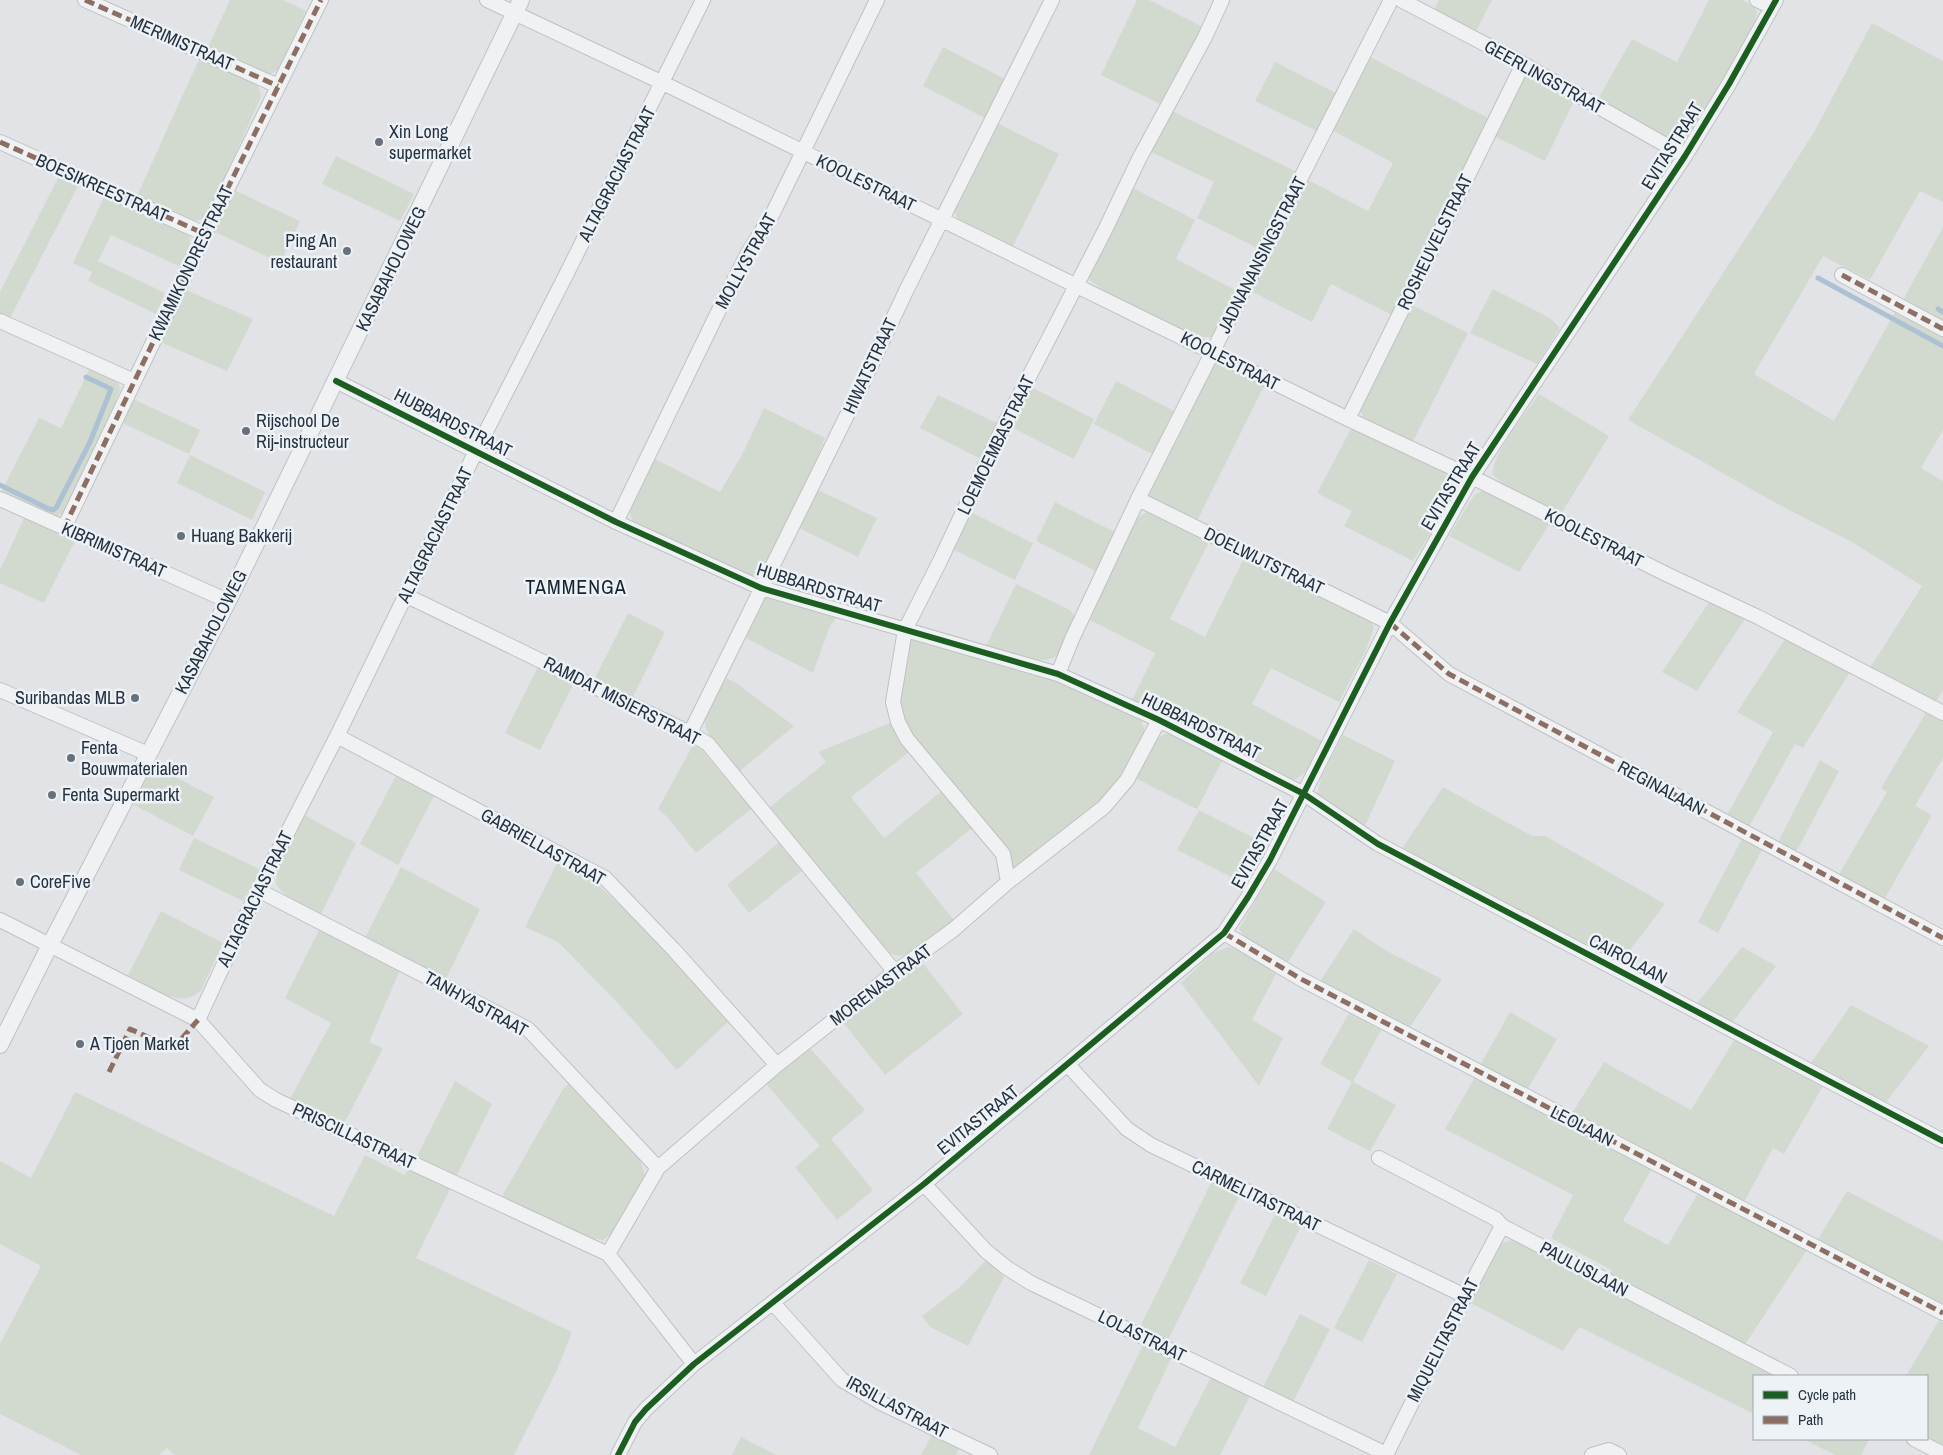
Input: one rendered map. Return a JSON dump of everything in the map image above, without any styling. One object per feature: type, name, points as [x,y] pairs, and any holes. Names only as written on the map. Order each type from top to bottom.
[{"type":"street","name":"MERIMISTRAAT","points":[[85,0],[278,86]]},
{"type":"street","name":"KWAMIKONDRESTRAAT","points":[[64,528],[204,234],[321,0]]},
{"type":"street","name":"KOOLESTRAAT","points":[[487,0],[518,6],[663,82],[942,220],[1077,284],[1348,419],[1472,477],[1666,574],[1758,617],[1943,713]]},
{"type":"street","name":"ALTAGRACIASTRAAT","points":[[198,1020],[258,890],[337,736],[476,451],[703,0]]},
{"type":"street","name":"MOLLYSTRAAT","points":[[616,522],[719,310],[748,253],[773,213],[804,152],[877,0]]},
{"type":"street","name":"HIWATSTRAAT","points":[[690,733],[856,397],[906,291],[1052,0]]},
{"type":"street","name":"LOEMOEMBASTRAAT","points":[[1008,882],[1004,854],[907,740],[898,722],[893,702],[905,630],[940,561],[1005,423],[1139,159],[1205,37],[1222,0]]},
{"type":"street","name":"JADNANANSINGSTRAAT","points":[[1058,674],[1076,630],[1138,499],[1391,0]]},
{"type":"street","name":"GEERLINGSTRAAT","points":[[1402,0],[1523,64],[1685,156]]},
{"type":"street","points":[[1757,0],[1774,4]]},
{"type":"street","name":"EVITASTRAAT","points":[[618,1455],[636,1422],[646,1409],[694,1364],[924,1184],[1224,933],[1270,860],[1390,623],[1472,477],[1685,156],[1729,84],[1774,4]]},
{"type":"street","name":"KASABAHOLOWEG","points":[[0,1045],[228,601],[518,6]]},
{"type":"street","name":"ROSHEUVELSTRAAT","points":[[1348,419],[1523,64]]},
{"type":"street","name":"BOESIKREESTRAAT","points":[[0,142],[204,234]]},
{"type":"street","points":[[1842,275],[1943,329]]},
{"type":"street","points":[[0,321],[134,381]]},
{"type":"street","name":"HUBBARDSTRAAT","points":[[336,382],[616,522],[761,588],[1058,674],[1159,720],[1304,794]]},
{"type":"street","name":"DOELWIJTSTRAAT","points":[[1138,499],[1390,623]]},
{"type":"street","name":"KIBRIMISTRAAT","points":[[0,500],[228,601]]},
{"type":"street","name":"RAMDAT MISIERSTRAAT","points":[[405,595],[690,733],[708,744],[895,972]]},
{"type":"street","name":"REGINALAAN","points":[[1390,623],[1450,674],[1943,938]]},
{"type":"street","points":[[0,690],[148,754]]},
{"type":"street","name":"MORENASTRAAT","points":[[608,1254],[658,1168],[777,1066],[895,972],[953,930],[1008,882],[1104,807],[1127,780],[1159,720]]},
{"type":"street","name":"GABRIELLASTRAAT","points":[[337,736],[605,878],[674,950],[777,1066]]},
{"type":"street","name":"CAIROLAAN","points":[[1304,794],[1378,844],[1943,1141]]},
{"type":"street","name":"TANHYASTRAAT","points":[[258,890],[528,1029],[658,1168]]},
{"type":"street","name":"PRISCILLASTRAAT","points":[[0,920],[198,1020],[260,1090],[276,1100],[608,1254],[694,1364]]},
{"type":"street","name":"LEOLAAN","points":[[1224,933],[1301,979],[1943,1313]]},
{"type":"street","name":"CARMELITASTRAAT","points":[[1068,1065],[1127,1130],[1151,1145],[1465,1296]]},
{"type":"street","name":"PAULUSLAAN","points":[[1379,1158],[1496,1219],[1502,1226],[1789,1375]]},
{"type":"street","name":"LOLASTRAAT","points":[[924,1184],[986,1251],[1007,1268],[1031,1282],[1386,1454]]},
{"type":"street","name":"MIQUELITASTRAAT","points":[[1386,1454],[1502,1226]]},
{"type":"street","name":"IRSILLASTRAAT","points":[[773,1303],[842,1380],[881,1403],[990,1455]]},
{"type":"street","points":[[1916,1440],[1943,1454]]},
{"type":"street","points":[[1592,1455],[1609,1450],[1619,1455]]},
{"type":"shaded area","points":[[230,0],[283,0],[306,11],[278,70],[270,74],[262,74],[207,49]]},
{"type":"shaded area","points":[[1137,0],[1149,0],[1203,27],[1164,106],[1101,75]]},
{"type":"shaded area","points":[[1439,0],[1492,0],[1475,33],[1433,12]]},
{"type":"shaded area","points":[[1709,0],[1742,0],[1755,7],[1757,13],[1755,22],[1713,99],[1686,140],[1671,142],[1597,101],[1632,39],[1677,62]]},
{"type":"shaded area","points":[[1872,23],[1943,61],[1943,202],[1920,191],[1870,280],[1823,256],[1754,374],[1834,421],[1896,310],[1943,335],[1943,430],[1921,468],[1943,481],[1943,690],[1936,702],[1870,668],[1922,586],[1852,542],[1785,508],[1628,420],[1813,134]]},
{"type":"shaded area","points":[[943,47],[1007,80],[987,119],[923,86]]},
{"type":"shaded area","points":[[1368,56],[1492,120],[1392,315],[1331,284],[1312,322],[1249,290],[1306,179],[1368,211],[1393,163],[1330,129]]},
{"type":"shaded area","points":[[200,58],[256,84],[260,90],[261,97],[209,212],[205,218],[194,221],[187,220],[137,196]]},
{"type":"shaded area","points":[[1275,62],[1336,93],[1317,131],[1255,101]]},
{"type":"shaded area","points":[[1528,75],[1575,99],[1545,161],[1492,135],[1523,76]]},
{"type":"shaded area","points":[[1170,110],[1297,172],[1259,249],[1197,218],[1214,182],[1149,151]]},
{"type":"shaded area","points":[[997,123],[1059,154],[1012,248],[959,221],[954,210]]},
{"type":"shaded area","points":[[336,156],[414,194],[400,221],[322,184]]},
{"type":"shaded area","points":[[60,174],[79,184],[9,320],[0,315],[0,292]]},
{"type":"shaded area","points":[[1131,187],[1195,220],[1176,259],[1239,292],[1213,337],[1195,337],[1103,290],[1090,280],[1089,275]]},
{"type":"shaded area","points":[[234,190],[300,221],[280,263],[213,231]]},
{"type":"shaded area","points":[[105,195],[188,233],[190,247],[181,267],[111,235],[98,261],[165,293],[156,314],[88,281],[92,272],[73,263]]},
{"type":"shaded area","points":[[1943,227],[1943,322],[1903,300]]},
{"type":"shaded area","points":[[1493,289],[1550,318],[1560,328],[1537,364],[1470,333]]},
{"type":"shaded area","points":[[186,290],[253,319],[227,371],[160,342]]},
{"type":"shaded area","points":[[1412,305],[1468,333],[1412,443],[1368,421],[1363,417],[1360,409]]},
{"type":"shaded area","points":[[1216,361],[1265,384],[1197,521],[1150,500],[1148,487],[1211,365]]},
{"type":"shaded area","points":[[90,368],[118,380],[120,390],[98,445],[64,512],[55,518],[0,494],[39,418],[61,428]]},
{"type":"shaded area","points":[[1116,381],[1176,412],[1154,455],[1094,424]]},
{"type":"shaded area","points":[[1029,386],[1094,419],[1074,459],[1009,426]]},
{"type":"shaded area","points":[[1539,394],[1609,436],[1561,514],[1509,489],[1493,475],[1497,457],[1503,446]]},
{"type":"shaded area","points":[[938,395],[1001,425],[983,460],[920,428]]},
{"type":"shaded area","points":[[133,399],[200,430],[189,454],[122,423]]},
{"type":"shaded area","points":[[764,408],[825,438],[806,485],[768,565],[763,571],[751,575],[655,534],[633,522],[628,510],[653,458],[720,492],[743,453]]},
{"type":"shaded area","points":[[1352,427],[1443,472],[1452,483],[1453,492],[1447,506],[1413,561],[1344,526],[1352,511],[1317,493]]},
{"type":"shaded area","points":[[190,455],[265,492],[252,520],[177,483]]},
{"type":"shaded area","points":[[816,489],[877,518],[858,557],[797,527]]},
{"type":"shaded area","points":[[1484,490],[1551,522],[1519,572],[1449,536],[1474,495]]},
{"type":"shaded area","points":[[1055,502],[1115,532],[1096,571],[1036,541]]},
{"type":"shaded area","points":[[969,511],[1033,543],[1015,580],[950,548]]},
{"type":"shaded area","points":[[1147,512],[1155,512],[1211,538],[1170,619],[1205,637],[1245,556],[1371,621],[1374,627],[1366,650],[1339,702],[1271,668],[1252,704],[1322,741],[1306,772],[1296,779],[1289,780],[1132,700],[1155,653],[1086,618],[1134,520]]},
{"type":"shaded area","points":[[25,516],[76,539],[44,603],[0,583],[0,570]]},
{"type":"shaded area","points":[[1016,584],[1070,610],[1076,617],[1062,650],[1047,660],[1014,657],[985,648]]},
{"type":"shaded area","points":[[768,595],[838,616],[830,626],[813,673],[744,637],[764,598]]},
{"type":"shaded area","points":[[1710,601],[1745,619],[1697,691],[1662,672]]},
{"type":"shaded area","points":[[628,613],[665,632],[633,697],[595,678]]},
{"type":"shaded area","points":[[1787,636],[1851,670],[1803,748],[1795,744],[1749,827],[1727,815],[1773,732],[1737,712]]},
{"type":"shaded area","points":[[913,637],[1055,679],[1135,715],[1141,721],[1144,728],[1143,742],[1110,795],[1017,868],[1014,868],[910,736],[902,721],[898,694],[909,639]]},
{"type":"shaded area","points":[[538,667],[573,685],[540,750],[505,733]]},
{"type":"shaded area","points":[[724,677],[735,682],[794,726],[740,771],[714,741],[705,724],[706,713]]},
{"type":"shaded area","points":[[1927,711],[1943,720],[1943,758],[1915,806],[1932,815],[1884,900],[1838,876],[1887,792],[1881,788]]},
{"type":"shaded area","points":[[892,722],[909,752],[851,797],[884,838],[944,789],[975,826],[916,873],[954,920],[906,955],[900,956],[884,949],[770,807],[826,762],[818,752]]},
{"type":"shaded area","points":[[1170,733],[1223,759],[1197,809],[1133,777],[1152,744],[1163,735]]},
{"type":"shaded area","points":[[1343,735],[1395,761],[1364,828],[1317,795],[1321,778]]},
{"type":"shaded area","points":[[693,745],[702,750],[751,809],[696,853],[658,809]]},
{"type":"shaded area","points":[[1820,760],[1839,771],[1796,852],[1778,842]]},
{"type":"shaded area","points":[[152,765],[214,797],[193,836],[132,804]]},
{"type":"shaded area","points":[[397,774],[435,794],[398,865],[360,844]]},
{"type":"shaded area","points":[[1443,787],[1532,836],[1545,836],[1665,904],[1618,966],[1401,850]]},
{"type":"shaded area","points":[[1199,810],[1266,844],[1245,884],[1177,850]]},
{"type":"shaded area","points":[[304,815],[356,843],[320,916],[289,899],[276,885],[277,869]]},
{"type":"shaded area","points":[[1743,837],[1763,848],[1718,933],[1698,922]]},
{"type":"shaded area","points":[[194,838],[259,869],[243,901],[179,870]]},
{"type":"shaded area","points":[[781,841],[803,870],[749,913],[727,885]]},
{"type":"shaded area","points":[[558,861],[586,875],[598,885],[665,948],[729,1021],[677,1070],[617,1002],[558,942],[525,927]]},
{"type":"shaded area","points":[[401,867],[480,909],[446,979],[365,938]]},
{"type":"shaded area","points":[[1274,869],[1326,902],[1286,965],[1246,940],[1239,929]]},
{"type":"shaded area","points":[[161,911],[223,943],[201,990],[193,996],[174,998],[128,975]]},
{"type":"shaded area","points":[[320,928],[400,970],[369,1042],[383,1048],[344,1124],[290,1099],[331,1023],[285,998]]},
{"type":"shaded area","points":[[1354,929],[1385,950],[1442,979],[1408,1030],[1319,983]]},
{"type":"shaded area","points":[[1228,947],[1245,952],[1278,970],[1252,1020],[1283,1038],[1259,1086],[1181,983],[1213,953]]},
{"type":"shaded area","points":[[1742,947],[1776,966],[1731,1024],[1695,1006]]},
{"type":"shaded area","points":[[921,961],[963,1014],[885,1075],[842,1021]]},
{"type":"shaded area","points":[[1851,1005],[1929,1046],[1883,1106],[1809,1066]]},
{"type":"shaded area","points":[[1510,1012],[1557,1039],[1526,1092],[1479,1067]]},
{"type":"shaded area","points":[[1349,1013],[1381,1030],[1353,1082],[1396,1105],[1370,1151],[1327,1129],[1352,1082],[1320,1064]]},
{"type":"shaded area","points":[[1735,1039],[1823,1086],[1784,1154],[1773,1148],[1743,1204],[1571,1115],[1604,1062],[1691,1110]]},
{"type":"shaded area","points":[[810,1048],[865,1110],[831,1139],[873,1190],[837,1220],[795,1167],[820,1146],[766,1084]]},
{"type":"shaded area","points":[[1475,1077],[1652,1168],[1623,1221],[1668,1245],[1698,1193],[1807,1250],[1744,1346],[1608,1276],[1612,1270],[1551,1238],[1573,1195],[1445,1129]]},
{"type":"shaded area","points":[[455,1081],[492,1104],[456,1177],[416,1158]]},
{"type":"shaded area","points":[[570,1082],[639,1155],[645,1176],[612,1234],[603,1240],[590,1238],[501,1198],[563,1089]]},
{"type":"shaded area","points":[[75,1092],[334,1216],[365,1155],[405,1175],[408,1168],[450,1189],[416,1258],[572,1332],[558,1368],[514,1455],[175,1455],[167,1448],[159,1455],[81,1455],[0,1414],[0,1344],[41,1266],[0,1244],[0,1161],[31,1178]]},
{"type":"shaded area","points":[[1211,1183],[1239,1197],[1167,1342],[1139,1329]]},
{"type":"shaded area","points":[[1847,1191],[1943,1241],[1943,1308],[1817,1241]]},
{"type":"shaded area","points":[[1276,1213],[1301,1226],[1266,1296],[1240,1283]]},
{"type":"shaded area","points":[[1512,1240],[1520,1242],[1776,1375],[1753,1375],[1753,1414],[1579,1327],[1563,1351],[1469,1302],[1500,1244]]},
{"type":"shaded area","points":[[986,1260],[1004,1277],[968,1346],[930,1327],[922,1316],[960,1287]]},
{"type":"shaded area","points":[[1369,1260],[1397,1274],[1362,1342],[1334,1328]]},
{"type":"shaded area","points":[[1300,1314],[1330,1329],[1293,1402],[1263,1387]]},
{"type":"shaded area","points":[[1939,1320],[1943,1322],[1943,1449],[1928,1440],[1928,1375],[1907,1375]]},
{"type":"shaded area","points":[[1144,1343],[1172,1357],[1138,1428],[1175,1447],[1211,1377],[1250,1396],[1220,1455],[1089,1455]]},
{"type":"shaded area","points":[[932,1435],[959,1449],[956,1455],[921,1455]]},
{"type":"shaded area","points":[[741,1437],[777,1455],[732,1455]]},
{"type":"shaded area","points":[[1805,1440],[1868,1440],[1861,1455],[1835,1455]]},
{"type":"waterway","points":[[1818,278],[1943,346]]},
{"type":"waterway","points":[[1938,309],[1943,312]]},
{"type":"waterway","points":[[0,485],[49,509],[53,510],[56,508],[90,442],[111,389],[86,377]]},
{"type":"marked path","points":[[85,0],[278,86]]},
{"type":"marked path","points":[[64,528],[205,234],[321,0]]},
{"type":"marked path","points":[[0,142],[205,234]]},
{"type":"marked path","points":[[1842,275],[1943,329]]},
{"type":"marked path","points":[[1390,623],[1449,674],[1943,938]]},
{"type":"marked path","points":[[1224,933],[1301,979],[1943,1313]]},
{"type":"marked path","points":[[109,1072],[130,1029],[157,1041],[177,1044],[198,1020]]},
{"type":"cycle path","points":[[618,1455],[635,1422],[646,1409],[694,1364],[924,1184],[1224,933],[1270,860],[1390,623],[1472,477],[1685,156],[1729,84],[1776,0]]},
{"type":"cycle path","points":[[336,381],[616,522],[761,588],[1058,674],[1159,720],[1304,794],[1378,844],[1943,1141]]},
{"type":"place","name":"Xin Long supermarket","points":[[379,142]]},
{"type":"place","name":"Ping An restaurant","points":[[347,251]]},
{"type":"place","name":"Rijschool De Rij-instructeur","points":[[246,431]]},
{"type":"place","name":"Huang Bakkerij","points":[[181,536]]},
{"type":"place","name":"Suribandas MLB","points":[[135,698]]},
{"type":"place","name":"Fenta Bouwmaterialen","points":[[71,758]]},
{"type":"place","name":"Fenta Supermarkt","points":[[52,795]]},
{"type":"place","name":"CoreFive","points":[[20,882]]},
{"type":"place","name":"A Tjoen Market","points":[[80,1044]]},
{"type":"district","name":"TAMMENGA","points":[[576,587]]}]
